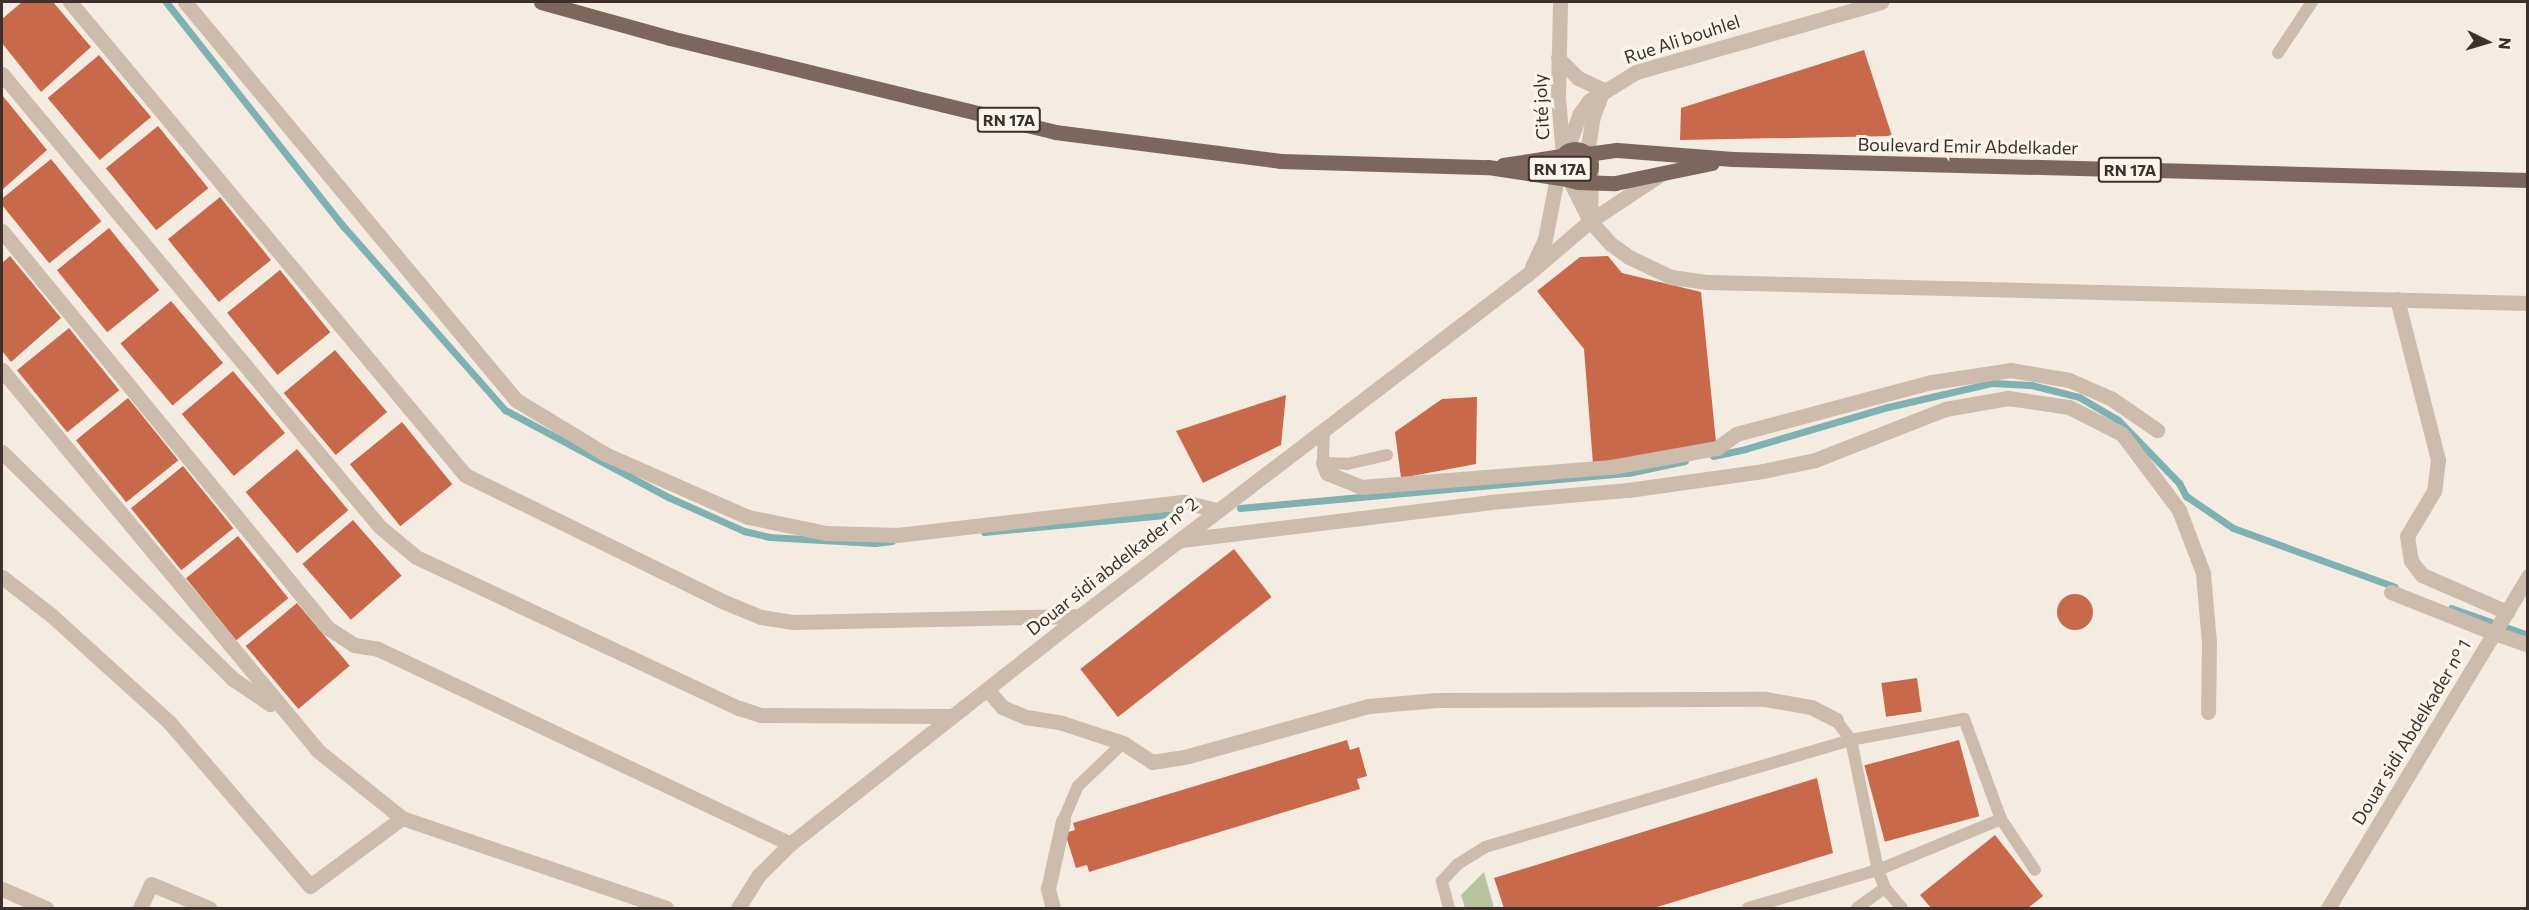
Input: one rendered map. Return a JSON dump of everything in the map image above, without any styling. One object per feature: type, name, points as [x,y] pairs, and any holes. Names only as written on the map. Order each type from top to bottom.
[{"type":"main road","name":"RN 17A","points":[[542,2],[682,41],[1055,132],[1281,161],[1570,170],[1615,183],[1732,159]]},
{"type":"main road","name":"RN 17A","points":[[1488,167],[1570,170],[1587,154],[1574,148],[1570,170]]},
{"type":"main road","name":"Boulevard Emir Abdelkader","points":[[1587,154],[1617,150],[1732,159],[2528,180]]},
{"type":"street","points":[[70,2],[465,475],[722,601],[761,617],[794,622],[1080,615]]},
{"type":"street","points":[[184,2],[516,400],[605,454],[748,517],[826,532],[897,535],[1185,502],[1217,510]]},
{"type":"street","name":"Cité joly","points":[[1560,2],[1558,117],[1570,170]]},
{"type":"street","name":"Rue Ali bouhlel","points":[[1570,170],[1580,113],[1589,101],[1604,90],[1654,65],[1881,2]]},
{"type":"street","name":"Cité joly","points":[[1558,58],[1578,78],[1604,90]]},
{"type":"street","points":[[2,74],[380,527],[416,557],[739,708],[761,715],[951,716]]},
{"type":"street","points":[[1587,154],[1593,116],[1604,90]]},
{"type":"street","points":[[1570,170],[1590,221],[1611,244],[1647,268],[1671,277],[1708,282],[2528,303]]},
{"type":"street","name":"Douar sidi abdelkader n° 2","points":[[1528,274],[1545,239],[1570,170]]},
{"type":"street","name":"Douar sidi abdelkader n° 2","points":[[738,909],[759,875],[790,844],[1080,615],[1182,540],[1217,510],[1528,274],[1590,221],[1661,174]]},
{"type":"street","points":[[2,231],[328,628],[354,645],[378,649],[790,844]]},
{"type":"street","points":[[2397,299],[2438,460],[2434,490],[2407,536],[2411,561],[2422,575],[2507,612]]},
{"type":"street","points":[[2,370],[283,712],[317,750],[402,818],[666,909]]},
{"type":"street","points":[[1323,463],[1327,473],[1361,487],[1611,467],[1717,448],[1736,434],[1921,385],[2010,370],[2069,380],[2112,399],[2157,430]]},
{"type":"street","points":[[1182,540],[1490,502],[1628,490],[1763,471],[1815,460],[1945,409],[2008,399],[2069,407],[2122,434],[2179,510],[2203,573],[2210,643],[2208,712]]},
{"type":"street","points":[[2,452],[233,679],[283,712]]},
{"type":"street","name":"Douar sidi Abdelkader n° 1","points":[[2328,909],[2528,576]]},
{"type":"street","points":[[2,577],[51,615],[169,722],[310,886],[402,818]]},
{"type":"street","points":[[2391,592],[2528,645]]},
{"type":"street","points":[[987,689],[1002,707],[1026,717],[1062,723],[1123,743],[1152,762],[1188,756],[1368,706],[1437,700],[1765,699],[1811,707],[1836,720]]},
{"type":"street","points":[[1053,909],[1048,889],[1064,821]]},
{"type":"street","points":[[140,909],[152,884],[209,909]]},
{"type":"street","points":[[2,890],[46,909]]},
{"type":"lane","points":[[2278,53],[2312,2]]},
{"type":"lane","points":[[1324,429],[1323,463],[1347,464],[1387,455]]},
{"type":"lane","points":[[1449,909],[1442,881],[1458,864],[1485,847],[1851,740],[1964,719],[2001,819],[2035,870]]},
{"type":"lane","points":[[1836,720],[1851,740],[1878,870],[1885,888],[1902,909]]},
{"type":"lane","points":[[1064,821],[1078,786],[1123,743]]},
{"type":"lane","points":[[1748,909],[1878,870],[2001,819]]},
{"type":"lane","points":[[1857,909],[1885,888]]},
{"type":"green space","points":[[1484,872],[1494,908],[1465,908],[1461,895]]},
{"type":"building","points":[[22,2],[53,2],[91,47],[41,92],[2,43],[2,19]]},
{"type":"building","points":[[1864,50],[1892,136],[1680,140],[1681,108]]},
{"type":"building","points":[[99,55],[151,117],[100,160],[48,98]]},
{"type":"building","points":[[2,95],[47,150],[2,190]]},
{"type":"building","points":[[158,126],[208,188],[156,230],[106,168]]},
{"type":"building","points":[[51,159],[101,221],[49,263],[2,205],[2,199]]},
{"type":"building","points":[[220,197],[271,260],[219,302],[168,239]]},
{"type":"building","points":[[109,228],[159,290],[107,332],[57,270]]},
{"type":"building","points":[[10,256],[61,318],[11,362],[2,351],[2,263]]},
{"type":"building","points":[[1608,256],[1622,273],[1701,292],[1716,442],[1593,464],[1584,349],[1537,291],[1580,257]]},
{"type":"building","points":[[280,270],[330,332],[277,375],[227,313]]},
{"type":"building","points":[[171,301],[223,363],[173,405],[120,343]]},
{"type":"building","points":[[69,328],[119,390],[67,432],[17,370]]},
{"type":"building","points":[[335,350],[387,412],[336,455],[284,393]]},
{"type":"building","points":[[233,371],[285,433],[234,476],[182,414]]},
{"type":"building","points":[[1286,395],[1281,445],[1203,483],[1176,431]]},
{"type":"building","points":[[1477,397],[1476,464],[1401,478],[1395,432],[1442,399]]},
{"type":"building","points":[[128,398],[178,460],[126,502],[76,440]]},
{"type":"building","points":[[402,422],[452,484],[400,526],[350,464]]},
{"type":"building","points":[[297,449],[348,510],[297,553],[246,492]]},
{"type":"building","points":[[183,466],[233,528],[181,570],[131,508]]},
{"type":"building","points":[[353,520],[402,576],[351,620],[302,564]]},
{"type":"building","points":[[238,536],[288,598],[236,640],[186,578]]},
{"type":"building","points":[[1234,549],[1272,597],[1118,717],[1080,669]]},
{"type":"building","points":[[2075,594],[2087,600],[2093,612],[2087,624],[2075,630],[2063,624],[2057,612],[2063,600]]},
{"type":"building","points":[[297,603],[350,666],[298,709],[246,646]]},
{"type":"building","points":[[1917,678],[1922,712],[1886,717],[1881,683]]},
{"type":"building","points":[[1347,740],[1350,750],[1359,747],[1367,776],[1357,779],[1360,789],[1089,872],[1087,865],[1076,868],[1065,833],[1075,830],[1073,823]]},
{"type":"building","points":[[1959,740],[1979,816],[1885,842],[1864,765]]},
{"type":"building","points":[[1817,778],[1833,853],[1654,908],[1504,908],[1494,878]]},
{"type":"building","points":[[1995,835],[2043,896],[2028,908],[1931,908],[1920,895]]},
{"type":"waterway","points":[[166,2],[344,227],[505,410],[668,497],[744,531],[769,537],[875,543],[892,541]]},
{"type":"waterway","points":[[1713,456],[1745,449],[1888,407],[1992,383],[2031,385],[2079,397],[2118,420],[2179,483],[2186,496],[2233,528],[2395,587]]},
{"type":"waterway","points":[[1240,508],[1628,473],[1685,461]]},
{"type":"waterway","points":[[984,532],[1175,514]]},
{"type":"waterway","points":[[2451,608],[2528,635]]}]
